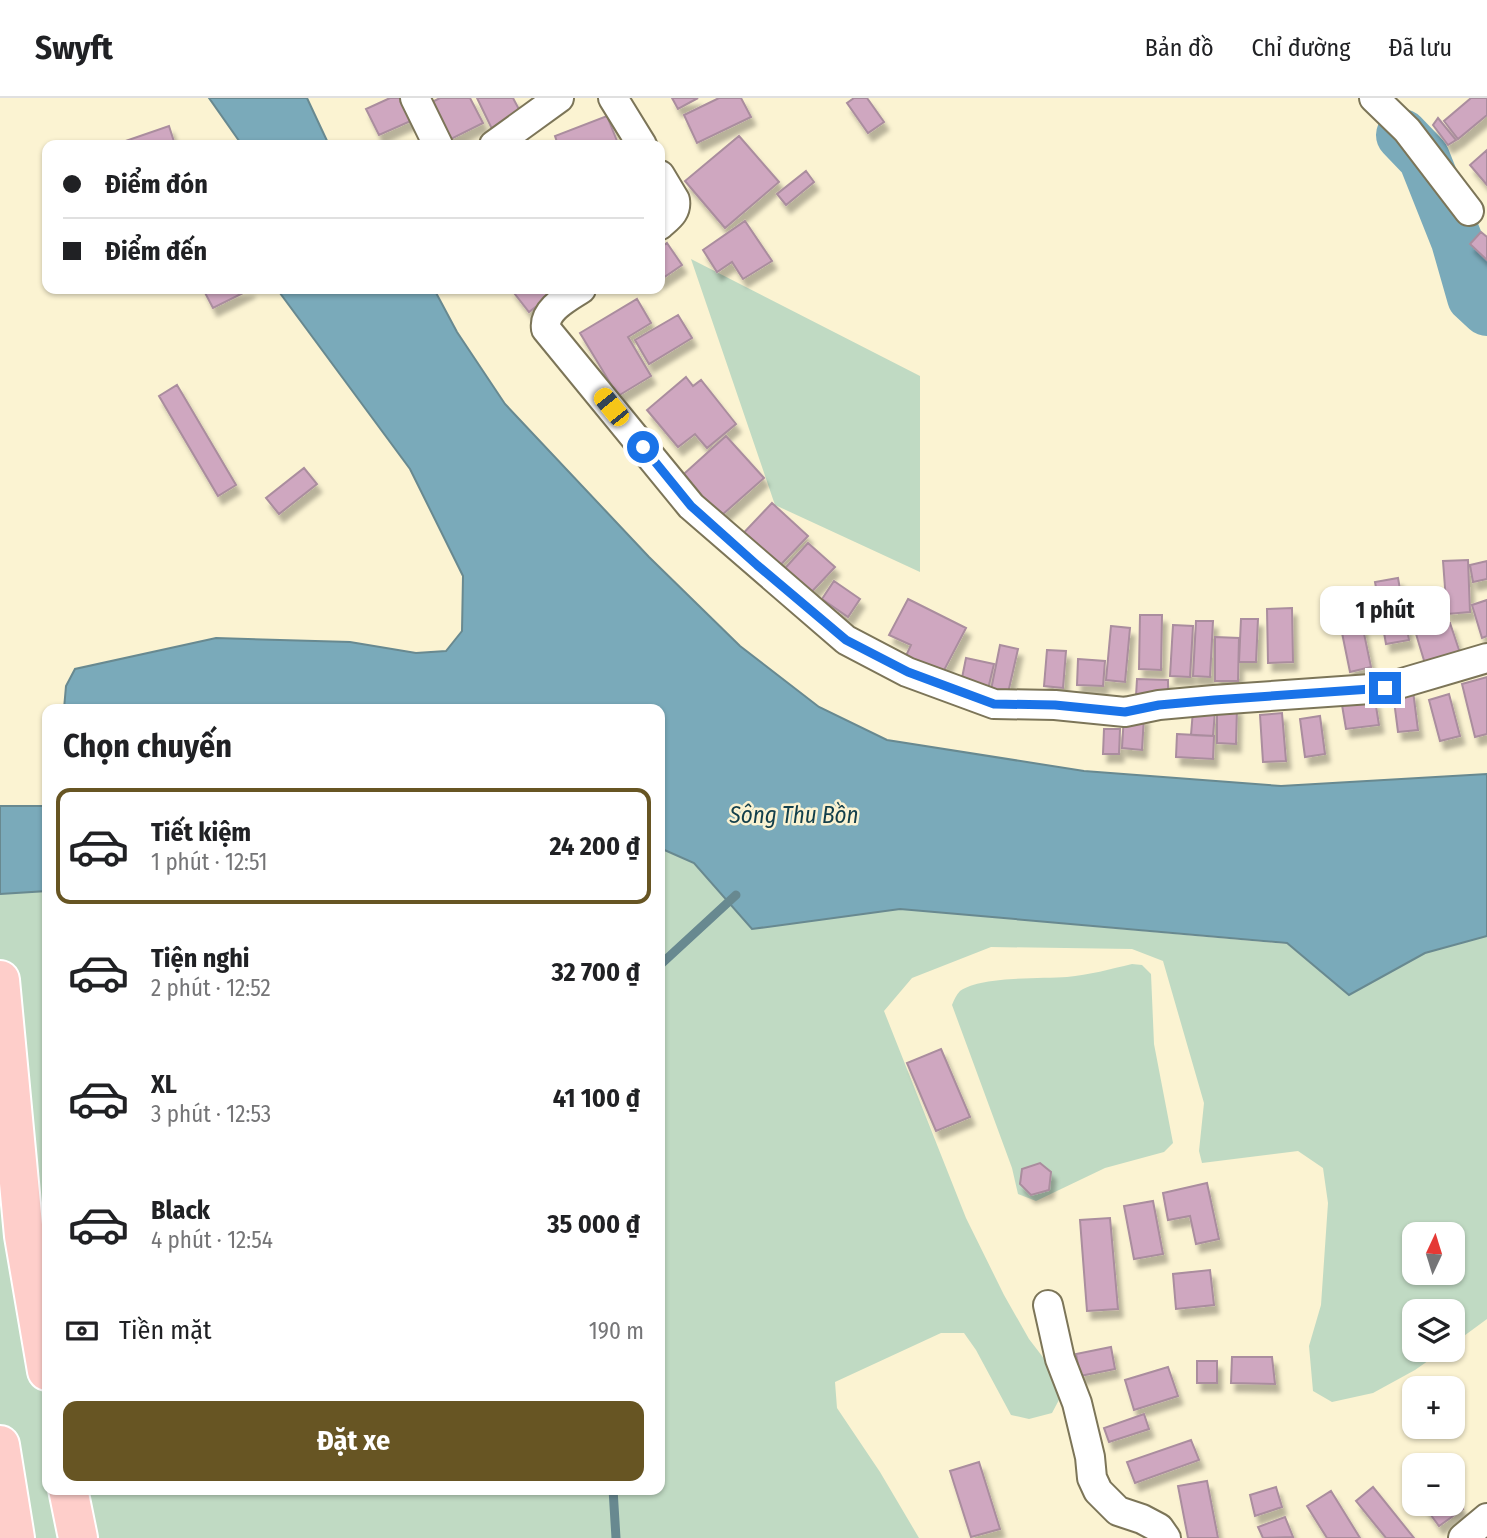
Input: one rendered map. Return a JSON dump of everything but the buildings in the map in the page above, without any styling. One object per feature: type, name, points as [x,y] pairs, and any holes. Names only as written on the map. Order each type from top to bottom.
[{"type":"main road","points":[[0,980],[23,1236],[42,1343]]},
{"type":"main road","points":[[0,1445],[15,1538]]},
{"type":"main road","points":[[69,1495],[78,1538]]},
{"type":"street","points":[[415,98],[436,140]]},
{"type":"street","points":[[501,140],[559,98]]},
{"type":"street","points":[[612,98],[639,140]]},
{"type":"street","points":[[1374,98],[1407,130],[1469,211]]},
{"type":"street","points":[[665,183],[676,205],[665,220]]},
{"type":"street","points":[[565,294],[547,317],[546,329],[691,506],[846,640],[908,672],[994,704],[1055,705],[1125,712],[1159,705],[1385,688],[1487,658]]},
{"type":"street","points":[[1048,1305],[1060,1359],[1077,1404],[1090,1457],[1092,1478],[1098,1491],[1118,1511],[1160,1528],[1166,1538]]},
{"type":"street","points":[[1463,1538],[1487,1518]]},
{"type":"green space","points":[[691,259],[920,376],[920,572],[775,505]]},
{"type":"green space","points":[[665,850],[694,863],[752,929],[900,909],[1287,944],[1349,995],[1425,953],[1487,936],[1487,1319],[1465,1335],[1465,1299],[1402,1299],[1402,1362],[1426,1362],[1373,1393],[1332,1402],[1313,1391],[1309,1346],[1321,1305],[1328,1203],[1323,1168],[1298,1151],[1202,1163],[1199,1151],[1204,1103],[1163,961],[1132,949],[991,947],[912,978],[884,1011],[966,1218],[1029,1339],[1055,1373],[1060,1398],[1052,1413],[1029,1419],[1011,1415],[964,1333],[941,1333],[835,1382],[837,1408],[880,1472],[919,1538],[0,1538],[0,894],[42,891],[42,1495],[665,1495]]},
{"type":"green space","points":[[1132,964],[1142,965],[1151,974],[1154,1044],[1173,1143],[1164,1152],[1105,1168],[1036,1201],[1018,1194],[1012,1168],[952,1005],[954,999],[960,991],[982,983],[1075,976]]},
{"type":"water","points":[[209,98],[307,98],[327,140],[238,140]]},
{"type":"water","name":"Sông Thu Bồn","points":[[281,294],[437,294],[457,332],[505,404],[649,557],[740,646],[819,707],[887,740],[1084,771],[1281,786],[1487,774],[1487,936],[1425,953],[1349,995],[1287,943],[900,909],[752,929],[694,863],[665,850],[665,704],[64,704],[66,686],[75,669],[216,638],[350,642],[416,653],[446,651],[462,631],[463,576],[410,469]]},
{"type":"water","points":[[0,806],[42,806],[42,891],[0,894]]},
{"type":"waterway","points":[[1402,135],[1424,158],[1457,241],[1473,297],[1487,310]]},
{"type":"waterway","points":[[665,960],[736,895]]},
{"type":"waterway","points":[[613,1495],[616,1538]]},
{"type":"route","points":[[643,447],[691,506],[846,640],[908,672],[994,704],[1055,705],[1125,712],[1159,705],[1385,688]]}]
